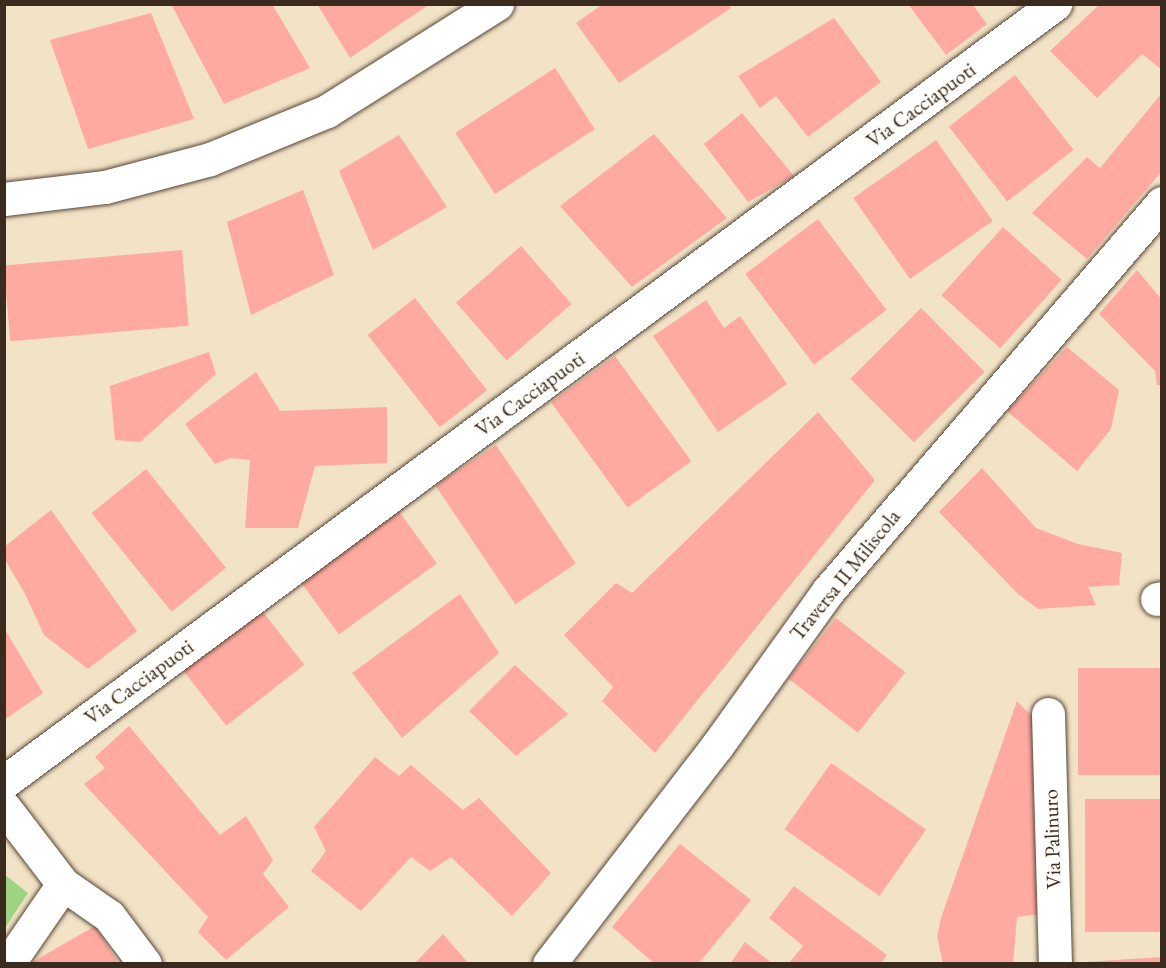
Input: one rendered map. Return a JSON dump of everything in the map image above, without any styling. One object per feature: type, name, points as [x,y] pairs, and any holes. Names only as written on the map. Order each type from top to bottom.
[{"type":"street","name":"Via Cacciapuoti","points":[[4,782],[1055,4]]},
{"type":"street","points":[[4,199],[105,187],[210,159],[327,111],[492,6]]},
{"type":"street","name":"Traversa II Miliscola","points":[[549,963],[717,746],[828,591],[1161,204]]},
{"type":"street","name":"Via Palinuro","points":[[1048,714],[1055,963]]},
{"type":"street","points":[[4,807],[63,884],[110,915],[145,963]]},
{"type":"street","points":[[8,963],[63,884]]},
{"type":"green space","points":[[5,875],[28,893],[5,928]]},
{"type":"building","points":[[171,4],[272,4],[310,68],[224,104]]},
{"type":"building","points":[[317,4],[430,4],[350,58]]},
{"type":"building","points":[[603,4],[728,4],[731,8],[619,83],[576,23]]},
{"type":"building","points":[[908,4],[972,4],[987,24],[946,55]]},
{"type":"building","points":[[1100,4],[1162,4],[1162,70],[1142,54],[1097,98],[1050,51]]},
{"type":"building","points":[[151,13],[194,119],[88,149],[50,40]]},
{"type":"building","points":[[834,18],[881,82],[808,137],[776,96],[760,108],[738,76]]},
{"type":"building","points":[[555,68],[595,129],[495,194],[455,133]]},
{"type":"building","points":[[1015,75],[1073,150],[1007,202],[949,127]]},
{"type":"building","points":[[1162,93],[1162,171],[1087,259],[1032,213],[1087,157],[1100,168]]},
{"type":"building","points":[[742,113],[794,176],[748,202],[704,144]]},
{"type":"building","points":[[654,134],[727,218],[632,287],[560,206]]},
{"type":"building","points":[[399,135],[447,207],[373,250],[339,171]]},
{"type":"building","points":[[936,140],[993,221],[910,279],[853,198]]},
{"type":"building","points":[[303,190],[334,275],[251,315],[227,222]]},
{"type":"building","points":[[818,219],[887,310],[814,365],[745,274]]},
{"type":"building","points":[[1003,227],[1062,280],[1000,348],[941,295]]},
{"type":"building","points":[[521,246],[572,304],[507,361],[456,302]]},
{"type":"building","points":[[182,250],[189,326],[10,341],[4,266]]},
{"type":"building","points":[[1137,270],[1162,300],[1162,385],[1157,385],[1155,371],[1099,314]]},
{"type":"building","points":[[415,298],[487,390],[440,427],[368,335]]},
{"type":"building","points":[[706,300],[724,328],[740,316],[787,384],[718,432],[653,336]]},
{"type":"building","points":[[921,308],[985,372],[914,442],[850,379]]},
{"type":"building","points":[[1067,347],[1119,390],[1111,429],[1077,471],[1007,411]]},
{"type":"building","points":[[209,352],[216,374],[140,442],[115,440],[110,386]]},
{"type":"building","points":[[615,356],[691,461],[627,508],[551,402]]},
{"type":"building","points":[[256,372],[280,411],[387,407],[387,463],[315,466],[298,528],[245,528],[250,460],[231,458],[215,464],[185,424]]},
{"type":"building","points":[[818,412],[875,480],[655,753],[602,701],[613,687],[564,635],[616,583],[632,593]]},
{"type":"building","points":[[496,445],[576,564],[515,604],[435,486]]},
{"type":"building","points":[[982,468],[1036,528],[1078,544],[1122,553],[1119,585],[1088,587],[1096,605],[1038,609],[1018,594],[939,512]]},
{"type":"building","points":[[146,469],[226,568],[172,612],[92,513]]},
{"type":"building","points":[[51,510],[137,631],[88,669],[44,635],[25,594],[4,558],[4,547]]},
{"type":"building","points":[[398,510],[437,563],[339,635],[300,581]]},
{"type":"building","points":[[460,594],[499,653],[402,738],[352,673]]},
{"type":"building","points":[[260,608],[304,665],[226,726],[182,669]]},
{"type":"building","points":[[836,618],[905,672],[858,733],[789,679]]},
{"type":"building","points":[[4,628],[43,693],[4,720]]},
{"type":"building","points":[[515,665],[568,714],[516,756],[469,711]]},
{"type":"building","points":[[1078,668],[1162,668],[1162,775],[1078,775]]},
{"type":"building","points":[[1017,701],[1032,716],[1047,913],[1017,917],[1013,964],[943,964],[937,936],[941,918]]},
{"type":"building","points":[[129,726],[220,835],[246,816],[273,860],[263,874],[289,907],[226,960],[198,932],[208,917],[84,784],[105,768],[95,757]]},
{"type":"building","points":[[375,757],[399,776],[411,765],[463,810],[479,798],[551,873],[512,916],[451,857],[430,871],[411,857],[361,911],[311,871],[326,851],[314,827]]},
{"type":"building","points":[[831,763],[926,830],[880,896],[785,829]]},
{"type":"building","points":[[1085,799],[1162,799],[1162,932],[1085,932]]},
{"type":"building","points":[[680,844],[751,900],[698,964],[655,964],[612,927]]},
{"type":"building","points":[[794,886],[887,955],[880,964],[788,964],[803,946],[769,918]]},
{"type":"building","points":[[95,926],[119,964],[29,964]]},
{"type":"building","points":[[443,934],[469,964],[414,964]]},
{"type":"building","points":[[745,942],[773,964],[730,964]]},
{"type":"building","points":[[1162,957],[1162,964],[1084,964],[1084,962]]}]
